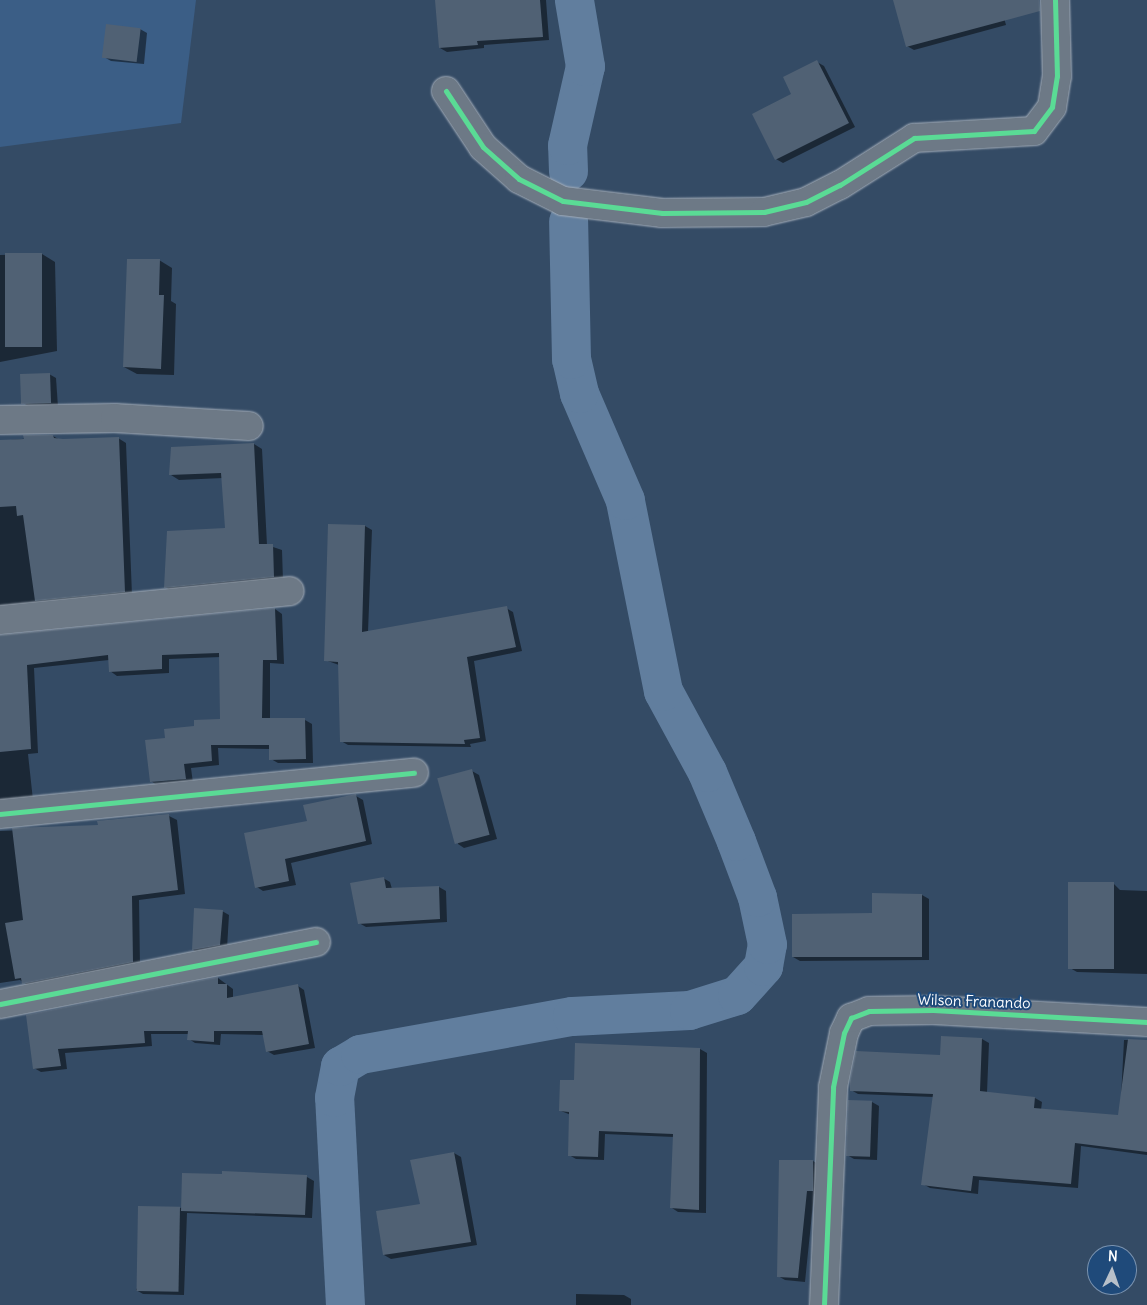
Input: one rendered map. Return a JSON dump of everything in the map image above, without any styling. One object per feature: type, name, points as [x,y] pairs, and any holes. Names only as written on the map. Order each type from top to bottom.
[{"type":"street","points":[[446,91],[483,147],[519,179],[563,201],[662,213],[764,212],[806,202],[840,185],[914,138],[1034,131],[1052,107],[1057,76],[1055,0]]},
{"type":"street","points":[[0,420],[115,418],[249,426]]},
{"type":"street","points":[[0,620],[290,591]]},
{"type":"street","points":[[0,814],[414,773]]},
{"type":"street","points":[[0,1004],[316,942]]},
{"type":"street","name":"Wilson Franando","points":[[824,1305],[833,1087],[844,1033],[851,1018],[869,1011],[933,1010],[1147,1022]]},
{"type":"shaded area","points":[[0,0],[196,0],[181,123],[0,147]]},
{"type":"building","points":[[435,0],[540,0],[543,37],[477,41],[478,45],[439,48]]},
{"type":"building","points":[[893,0],[1039,0],[1040,11],[906,47]]},
{"type":"building","points":[[106,24],[141,28],[137,62],[102,58]]},
{"type":"building","points":[[817,60],[849,123],[775,160],[752,114],[791,94],[783,77]]},
{"type":"building","points":[[5,253],[42,253],[42,347],[5,347]]},
{"type":"building","points":[[127,259],[160,259],[159,295],[164,295],[161,369],[123,367]]},
{"type":"building","points":[[50,373],[51,403],[21,404],[20,374]]},
{"type":"building","points":[[23,435],[53,435],[54,438],[63,439],[119,437],[125,592],[35,601],[23,515],[17,516],[16,506],[0,507],[0,440],[24,439]]},
{"type":"building","points":[[254,443],[259,544],[273,544],[274,577],[164,588],[167,531],[225,528],[221,473],[169,475],[171,447]]},
{"type":"building","points":[[328,524],[365,525],[362,632],[507,606],[516,647],[467,657],[480,738],[464,740],[465,744],[340,742],[338,662],[324,661]]},
{"type":"building","points":[[275,608],[277,660],[263,660],[262,718],[305,718],[306,759],[269,760],[269,745],[211,745],[212,761],[184,764],[186,779],[150,782],[145,740],[165,738],[164,729],[194,726],[194,720],[220,719],[219,653],[162,655],[162,669],[109,672],[108,655],[27,665],[31,749],[0,752],[0,635]]},
{"type":"building","points":[[472,769],[490,835],[455,844],[437,778]]},
{"type":"building","points":[[356,794],[366,841],[285,859],[289,881],[255,888],[244,833],[307,821],[303,805]]},
{"type":"building","points":[[169,814],[178,890],[132,896],[133,962],[22,984],[21,978],[15,979],[5,923],[23,920],[12,828],[98,825],[97,821]]},
{"type":"building","points":[[384,877],[386,888],[439,886],[440,919],[358,924],[350,883]]},
{"type":"building","points":[[1068,882],[1114,882],[1114,969],[1068,969]]},
{"type":"building","points":[[872,893],[922,894],[922,957],[792,957],[792,914],[872,913]]},
{"type":"building","points":[[194,908],[223,910],[220,945],[192,950]]},
{"type":"building","points":[[218,977],[218,984],[227,984],[227,998],[298,984],[309,1044],[266,1052],[262,1031],[214,1031],[214,1042],[187,1040],[188,1031],[144,1031],[145,1043],[58,1049],[61,1066],[33,1069],[26,1015]]},
{"type":"building","points":[[941,1036],[982,1038],[980,1091],[1035,1097],[1034,1108],[1118,1115],[1128,1039],[1147,1040],[1147,1152],[1075,1143],[1071,1184],[973,1176],[971,1191],[921,1185],[933,1094],[850,1091],[850,1080],[856,1051],[940,1055]]},
{"type":"building","points":[[575,1043],[700,1048],[699,1210],[670,1208],[673,1134],[599,1131],[598,1157],[568,1156],[569,1112],[559,1111],[560,1080],[574,1080]]},
{"type":"building","points":[[848,1100],[872,1101],[870,1157],[846,1156]]},
{"type":"building","points":[[454,1152],[471,1242],[383,1255],[376,1211],[420,1204],[410,1160]]},
{"type":"building","points":[[779,1160],[813,1160],[813,1191],[807,1191],[798,1278],[777,1277]]},
{"type":"building","points":[[222,1171],[307,1175],[305,1215],[181,1211],[182,1173],[222,1174]]},
{"type":"building","points":[[138,1206],[180,1207],[179,1292],[137,1291]]},
{"type":"waterway","points":[[568,171],[567,145],[585,66],[574,0]]},
{"type":"waterway","points":[[345,1305],[334,1097],[340,1066],[360,1054],[572,1016],[689,1010],[737,995],[763,966],[767,944],[757,897],[707,772],[663,691],[625,500],[579,393],[571,359],[568,221]]},
{"type":"cycle path","points":[[446,91],[483,147],[519,179],[563,201],[662,213],[764,212],[806,202],[840,185],[914,138],[1034,131],[1052,107],[1057,76],[1055,0]]},
{"type":"cycle path","points":[[0,814],[414,773]]},
{"type":"cycle path","points":[[0,1004],[316,942]]},
{"type":"cycle path","points":[[824,1305],[833,1087],[844,1033],[851,1018],[869,1011],[933,1010],[1147,1022]]}]
